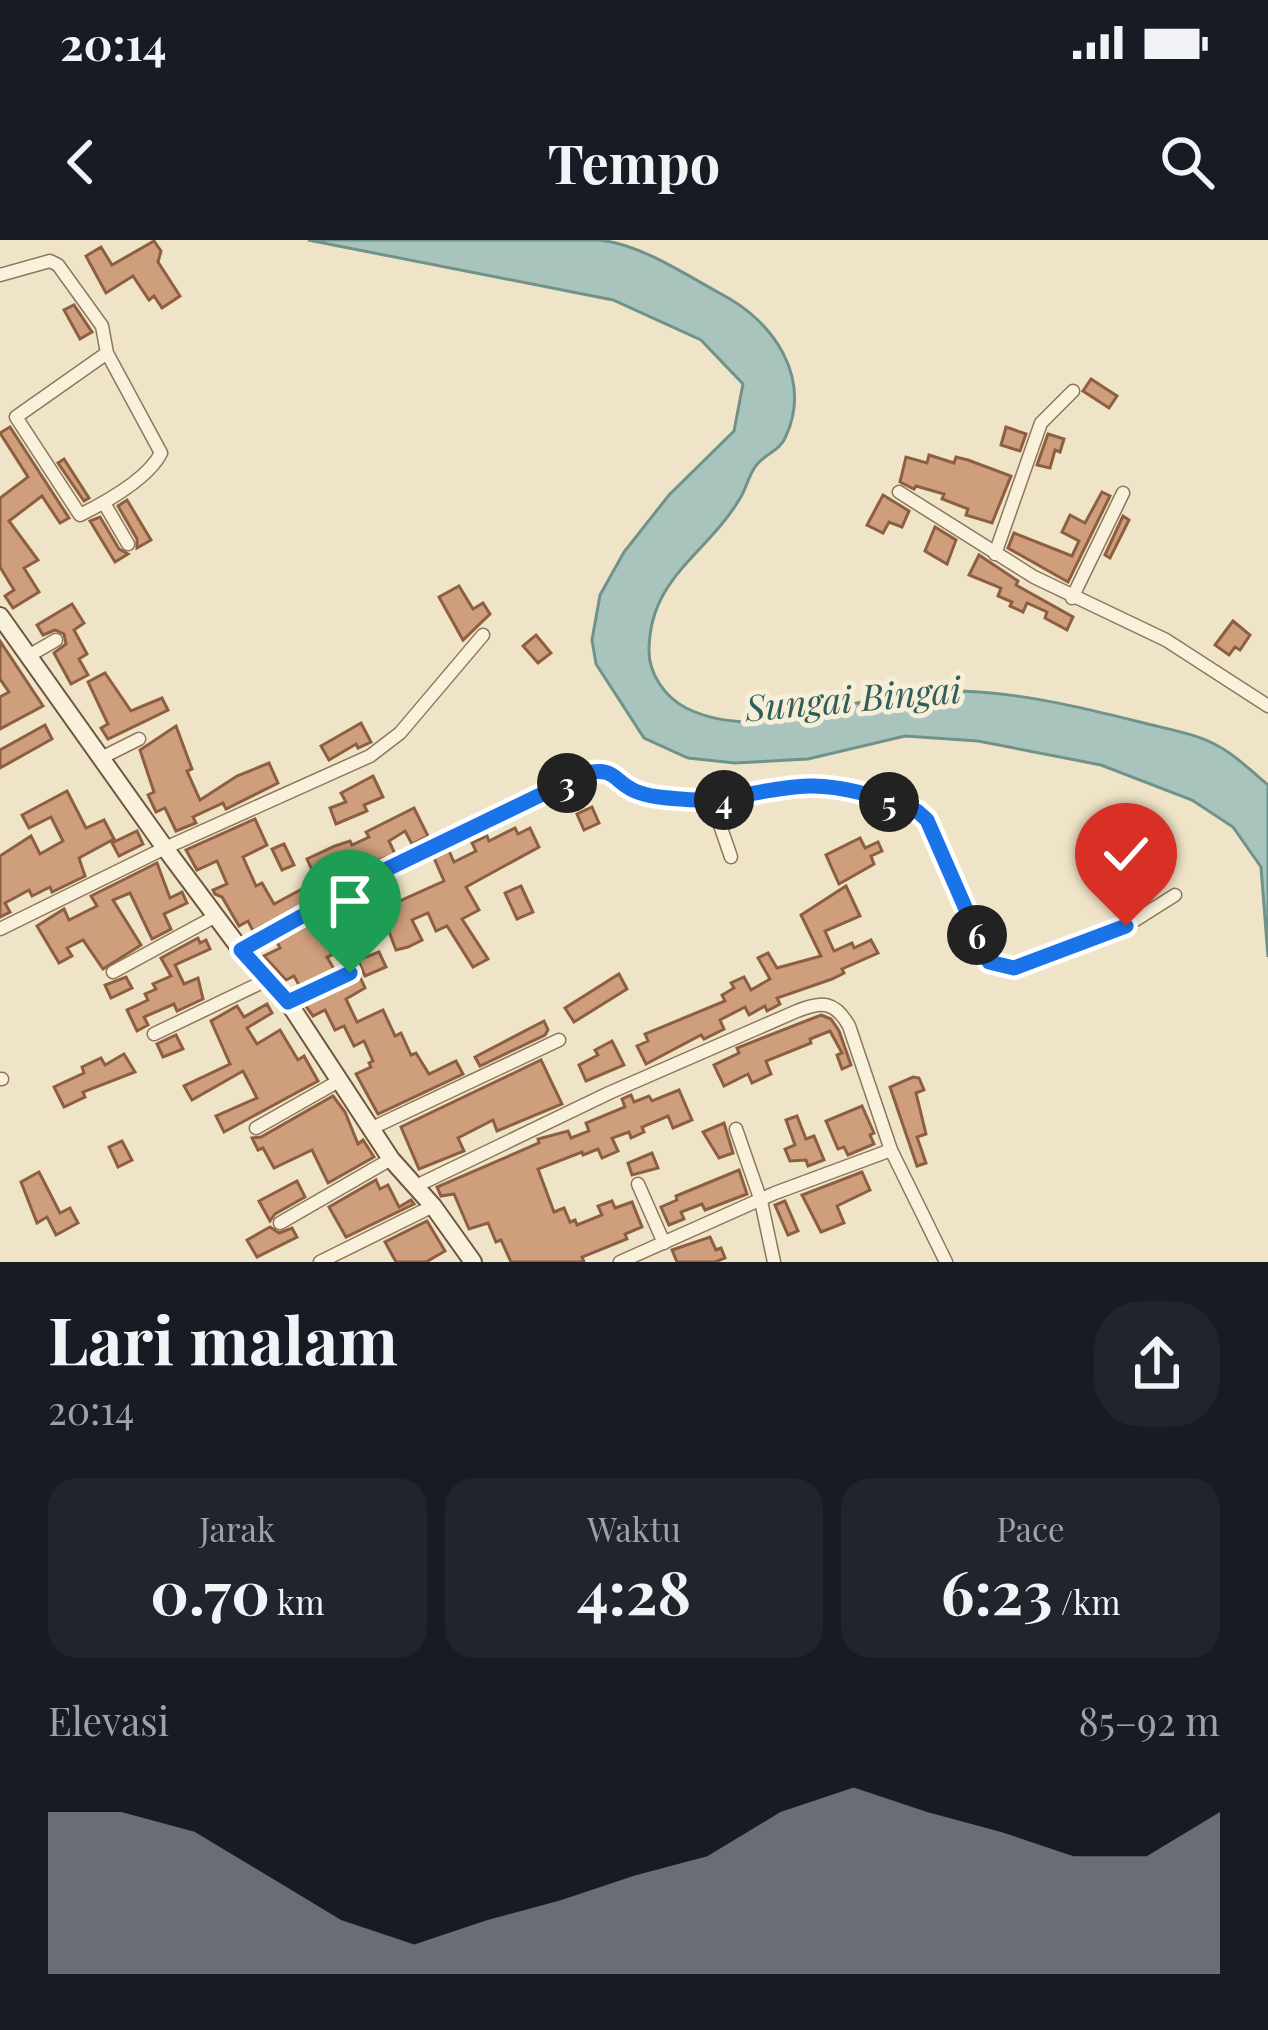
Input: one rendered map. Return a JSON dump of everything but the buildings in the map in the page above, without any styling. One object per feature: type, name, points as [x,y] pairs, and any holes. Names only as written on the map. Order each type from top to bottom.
[{"type":"street","points":[[0,275],[55,262],[102,326],[107,353],[161,453],[155,464],[104,503],[79,514],[16,417],[107,353]]},
{"type":"street","points":[[995,554],[1041,423],[1073,391]]},
{"type":"street","points":[[899,492],[1072,598],[1166,640],[1268,706]]},
{"type":"street","points":[[1072,598],[1123,493]]},
{"type":"street","points":[[104,503],[128,544]]},
{"type":"street","points":[[0,616],[241,950],[288,1002],[391,1159],[473,1262]]},
{"type":"street","points":[[0,929],[387,746],[483,635]]},
{"type":"street","points":[[30,655],[56,640]]},
{"type":"street","points":[[101,758],[139,740]]},
{"type":"street","points":[[241,950],[385,870],[586,773],[612,773],[632,790],[660,797],[712,802],[826,786],[917,811],[927,820],[989,962],[999,966],[1014,968],[1126,926],[1175,895]]},
{"type":"street","points":[[712,802],[731,857]]},
{"type":"street","points":[[112,972],[216,916]]},
{"type":"street","points":[[288,1002],[350,973]]},
{"type":"street","points":[[154,1034],[269,979]]},
{"type":"street","points":[[414,1187],[630,1084],[797,1011],[827,1004],[839,1009],[849,1026],[891,1150],[946,1262]]},
{"type":"street","points":[[370,1129],[559,1040]]},
{"type":"street","points":[[256,1128],[337,1082]]},
{"type":"street","points":[[736,1129],[761,1201],[774,1262]]},
{"type":"street","points":[[620,1262],[891,1150]]},
{"type":"street","points":[[280,1223],[391,1159]]},
{"type":"street","points":[[638,1184],[664,1243]]},
{"type":"street","points":[[320,1262],[433,1206]]},
{"type":"water","points":[[308,240],[599,240],[647,254],[741,306],[783,354],[791,373],[793,414],[783,441],[755,467],[726,519],[658,604],[649,651],[655,676],[665,691],[686,708],[736,721],[814,714],[922,692],[985,692],[1079,707],[1209,742],[1268,785],[1268,957],[1261,867],[1233,827],[1192,800],[1101,765],[978,741],[905,736],[808,759],[735,763],[688,758],[644,738],[596,664],[592,640],[600,595],[624,552],[669,495],[734,431],[743,384],[701,340],[613,300]]},
{"type":"route","points":[[350,973],[288,1002],[241,950],[385,870],[599,770],[612,773],[632,790],[660,797],[712,802],[826,786],[917,811],[927,820],[989,962],[999,966],[1014,968],[1126,926]]},
{"type":"water label","name":"Sungai Bingai","points":[[853,697]]}]
